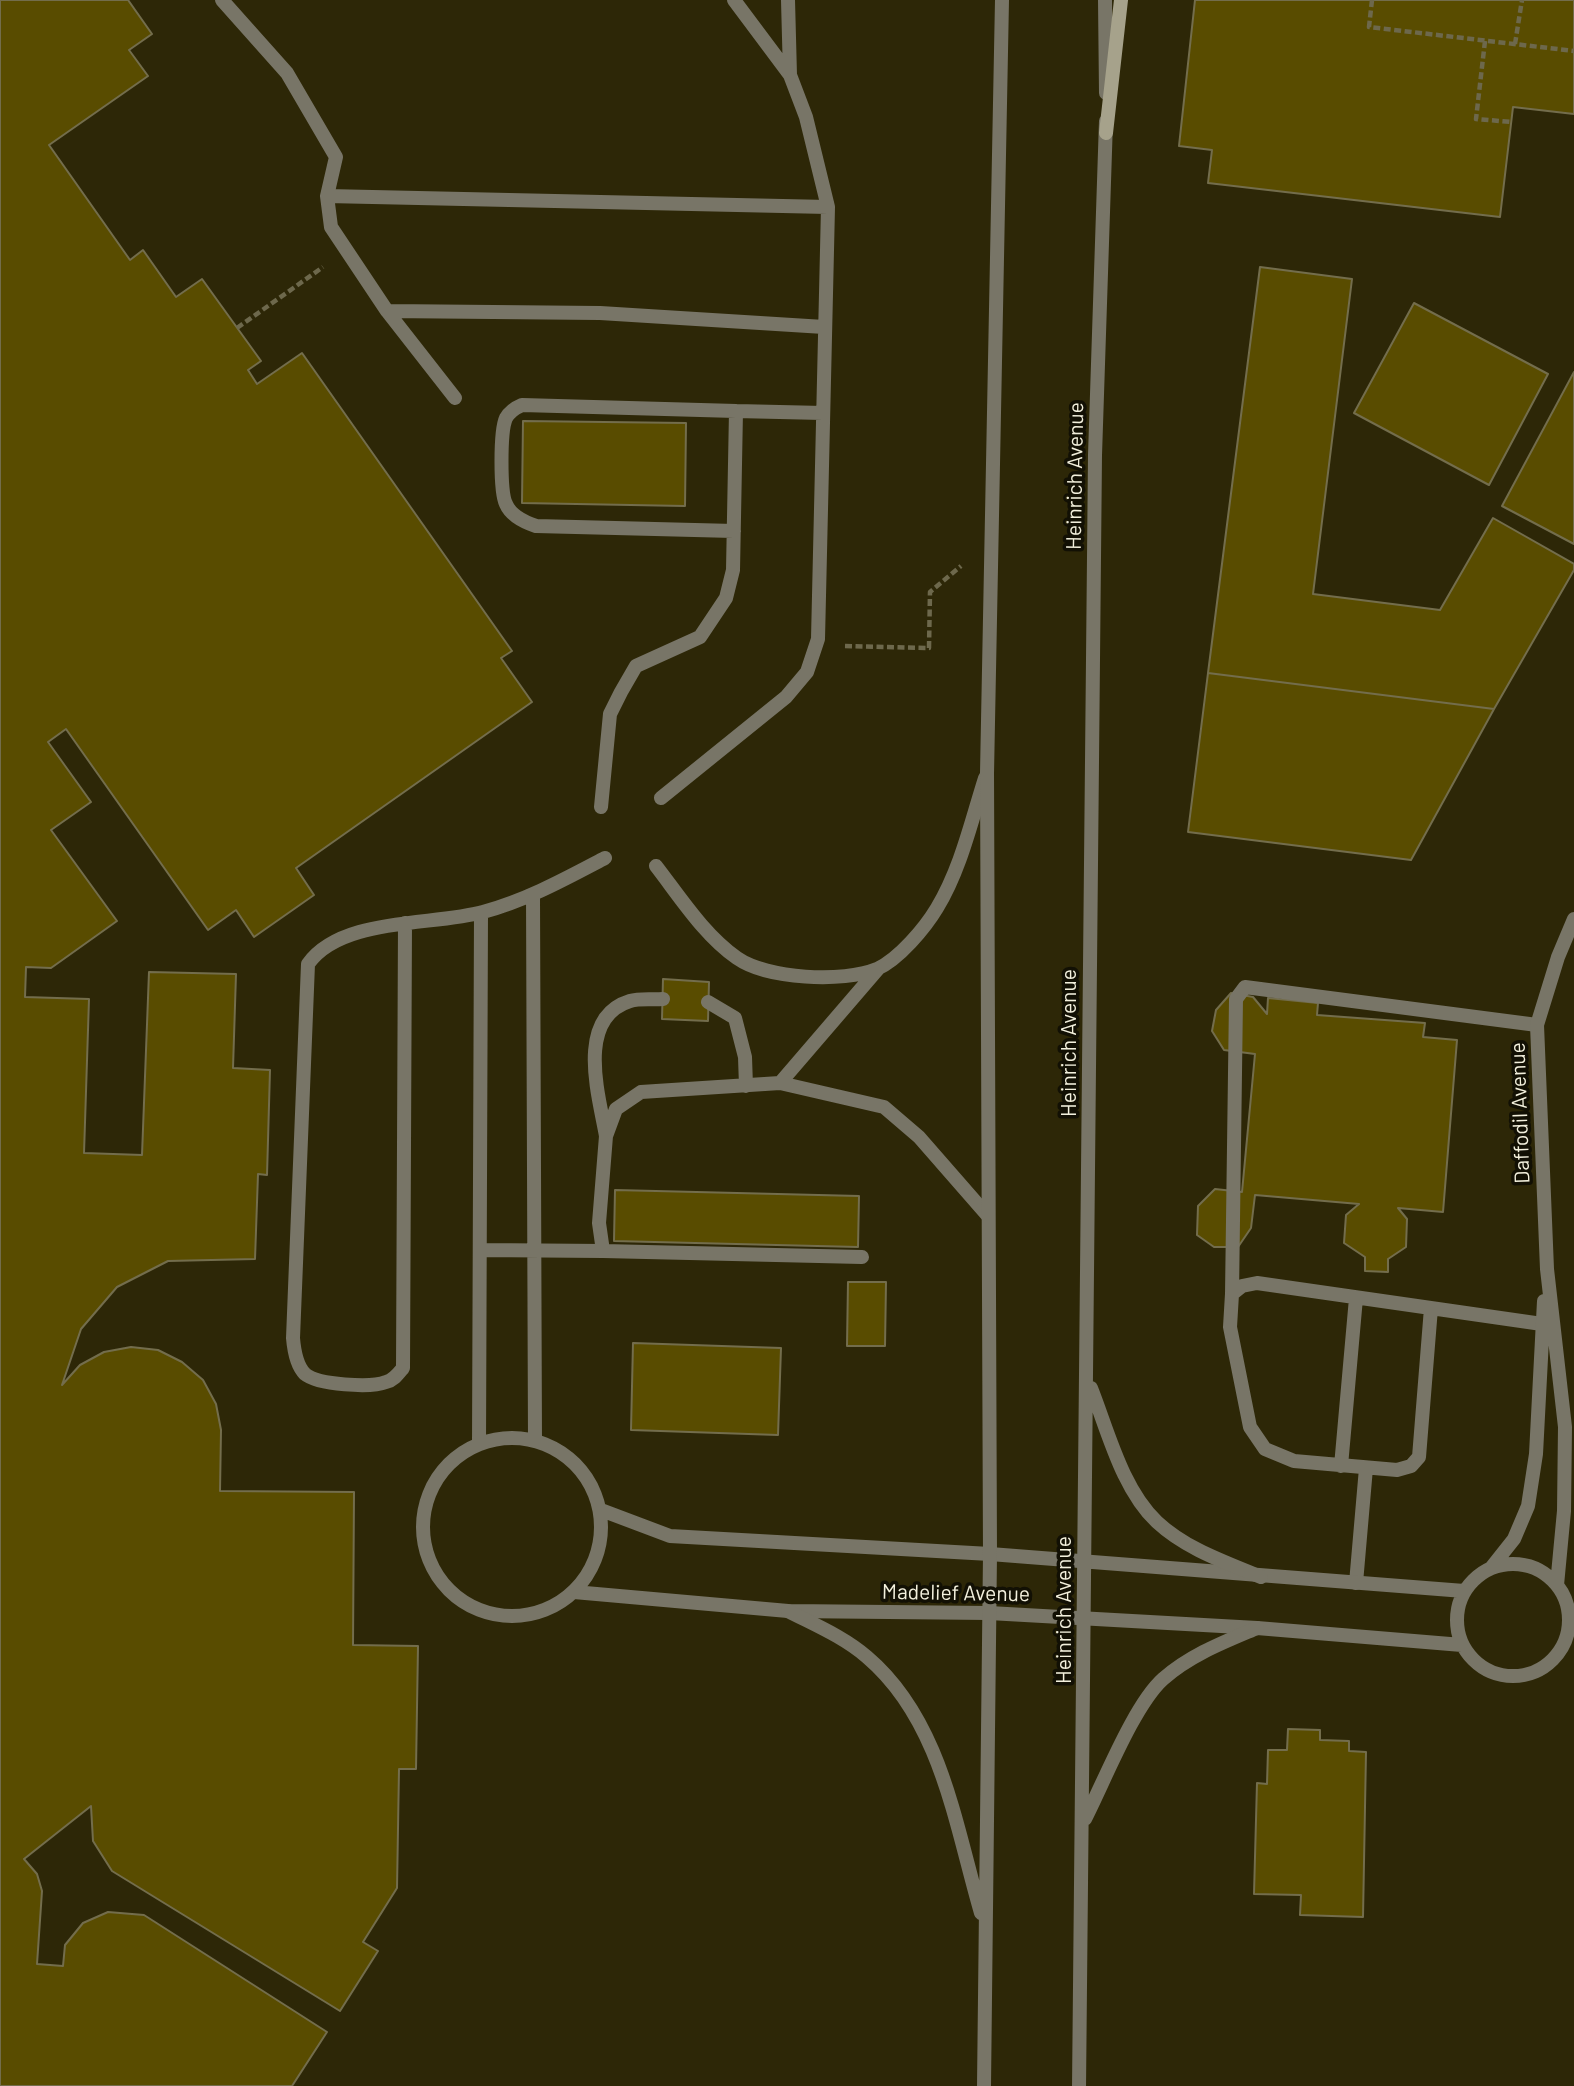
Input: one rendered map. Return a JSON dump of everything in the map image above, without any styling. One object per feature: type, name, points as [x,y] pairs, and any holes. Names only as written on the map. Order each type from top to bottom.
[{"type":"main road","points":[[1106,133],[1121,0]]},
{"type":"street","points":[[222,0],[287,73],[336,158],[327,196],[331,227],[387,311],[455,398]]},
{"type":"street","points":[[661,797],[786,698],[807,672],[818,639],[828,207],[806,117],[790,75],[734,0]]},
{"type":"street","points":[[788,0],[790,75]]},
{"type":"street","points":[[984,2086],[990,1554],[987,773],[1002,0]]},
{"type":"street","name":"Heinrich Avenue","points":[[1079,2086],[1095,455],[1106,133],[1105,0]]},
{"type":"street","points":[[327,196],[828,207]]},
{"type":"street","points":[[387,311],[600,313],[824,327]]},
{"type":"street","points":[[734,531],[536,526],[514,515],[506,506],[502,494],[504,425],[514,408],[522,405],[823,413]]},
{"type":"street","points":[[601,807],[610,714],[636,666],[700,637],[715,619],[726,598],[733,570],[736,411]]},
{"type":"street","points":[[780,1083],[878,968],[919,931],[935,910],[953,877],[987,773]]},
{"type":"street","points":[[405,923],[403,1368],[387,1382],[369,1386],[317,1380],[299,1366],[293,1338],[309,964],[314,955],[336,940],[405,923],[481,913],[533,896],[605,858]]},
{"type":"street","points":[[656,866],[694,916],[737,959],[769,972],[802,976],[843,976],[878,968]]},
{"type":"street","points":[[533,896],[535,1441]]},
{"type":"street","points":[[479,1444],[481,913]]},
{"type":"street","name":"Daffodil Avenue","points":[[1462,1645],[1473,1661],[1489,1671],[1507,1676],[1526,1675],[1544,1667],[1558,1654],[1567,1638],[1568,1610],[1557,1585],[1564,1511],[1565,1427],[1547,1269],[1537,1025],[1558,957],[1574,919]]},
{"type":"street","points":[[1431,1308],[1419,1457],[1411,1466],[1396,1470],[1294,1461],[1265,1450],[1250,1427],[1230,1327],[1236,999],[1239,992],[1245,988],[1257,988],[1537,1025]]},
{"type":"street","points":[[603,1251],[599,1223],[606,1136],[595,1070],[597,1032],[608,1016],[629,1001],[663,999]]},
{"type":"street","points":[[709,1002],[735,1018],[745,1057],[746,1086]]},
{"type":"street","points":[[606,1136],[616,1109],[641,1092],[780,1083],[884,1107],[919,1137],[988,1216]]},
{"type":"street","points":[[480,1250],[862,1257]]},
{"type":"street","name":"Daffodil Avenue","points":[[1464,1591],[1475,1577],[1491,1568],[1514,1538],[1528,1506],[1536,1454],[1547,1269]]},
{"type":"street","points":[[1232,1294],[1242,1286],[1257,1283],[1542,1324]]},
{"type":"street","points":[[1341,1466],[1356,1298]]},
{"type":"street","points":[[1087,1380],[1130,1486],[1156,1521],[1195,1549],[1261,1577]]},
{"type":"street","points":[[507,1438],[535,1441],[561,1452],[579,1468],[593,1488],[601,1510],[601,1541],[592,1568],[574,1592],[554,1609],[520,1616],[491,1614],[464,1602],[442,1582],[428,1558],[422,1531],[426,1504],[437,1478],[455,1458],[479,1444],[507,1438]]},
{"type":"street","points":[[1356,1583],[1366,1468]]},
{"type":"street","name":"Madelief Avenue","points":[[601,1510],[670,1536],[1085,1559],[1261,1577],[1464,1591]]},
{"type":"street","points":[[1491,1568],[1509,1563],[1527,1565],[1544,1573],[1557,1585]]},
{"type":"street","points":[[1462,1645],[1456,1627],[1457,1608],[1464,1591]]},
{"type":"street","name":"Madelief Avenue","points":[[574,1592],[788,1611],[989,1613],[1256,1628],[1462,1645]]},
{"type":"street","points":[[788,1611],[838,1636],[867,1656],[896,1685],[916,1713],[937,1762],[986,1927]]},
{"type":"street","points":[[1083,1823],[1141,1710],[1162,1681],[1199,1654],[1256,1628]]},
{"type":"path","points":[[1372,0],[1369,27],[1574,51]]},
{"type":"path","points":[[1515,44],[1522,0]]},
{"type":"path","points":[[1485,41],[1476,119],[1511,122]]},
{"type":"path","points":[[237,328],[347,250]]},
{"type":"path","points":[[857,646],[929,648],[930,592],[991,541]]},
{"type":"building","points":[[0,0],[128,0],[152,34],[129,50],[148,76],[49,145],[130,260],[143,250],[176,297],[202,279],[261,361],[248,370],[257,384],[302,353],[512,651],[501,658],[532,702],[296,868],[314,895],[254,937],[236,910],[208,930],[66,729],[48,742],[91,802],[51,830],[117,921],[51,968],[26,967],[25,997],[89,999],[84,1153],[142,1155],[149,972],[236,974],[233,1068],[270,1070],[267,1175],[258,1174],[255,1259],[168,1261],[117,1287],[81,1329],[62,1385],[80,1365],[104,1352],[131,1347],[158,1350],[182,1362],[203,1380],[216,1404],[221,1430],[220,1491],[354,1492],[353,1645],[418,1646],[416,1769],[399,1769],[397,1888],[363,1942],[378,1951],[340,2011],[112,1871],[93,1841],[91,1806],[24,1859],[37,1874],[42,1891],[37,1964],[63,1966],[65,1945],[83,1923],[108,1912],[144,1915],[327,2032],[292,2086],[0,2086]]},
{"type":"building","points":[[1195,0],[1574,0],[1574,114],[1513,107],[1500,217],[1208,183],[1212,150],[1179,146]]},
{"type":"building","points":[[1260,267],[1352,279],[1313,594],[1440,610],[1493,518],[1574,564],[1574,570],[1494,709],[1208,673]]},
{"type":"building","points":[[1414,303],[1548,374],[1489,485],[1354,413]]},
{"type":"building","points":[[1574,372],[1574,544],[1502,506]]},
{"type":"building","points":[[523,421],[686,423],[685,506],[522,503]]},
{"type":"building","points":[[1208,673],[1494,709],[1411,860],[1188,832]]},
{"type":"building","points":[[663,979],[709,982],[708,1021],[662,1019]]},
{"type":"building","points":[[1231,993],[1253,997],[1267,1014],[1268,998],[1318,1003],[1317,1015],[1425,1023],[1423,1037],[1457,1040],[1443,1212],[1398,1208],[1407,1219],[1406,1247],[1388,1259],[1388,1272],[1365,1271],[1365,1257],[1344,1243],[1346,1215],[1359,1204],[1255,1195],[1251,1228],[1238,1247],[1214,1247],[1197,1235],[1198,1206],[1215,1189],[1242,1192],[1255,1054],[1224,1050],[1212,1031],[1216,1010]]},
{"type":"building","points":[[615,1190],[859,1196],[858,1247],[614,1241]]},
{"type":"building","points":[[848,1282],[886,1282],[885,1346],[847,1346]]},
{"type":"building","points":[[633,1343],[781,1348],[778,1435],[631,1430]]},
{"type":"building","points":[[1288,1729],[1320,1730],[1320,1740],[1349,1741],[1349,1751],[1366,1752],[1363,1917],[1300,1915],[1301,1895],[1254,1894],[1257,1783],[1267,1784],[1268,1750],[1287,1750]]}]
